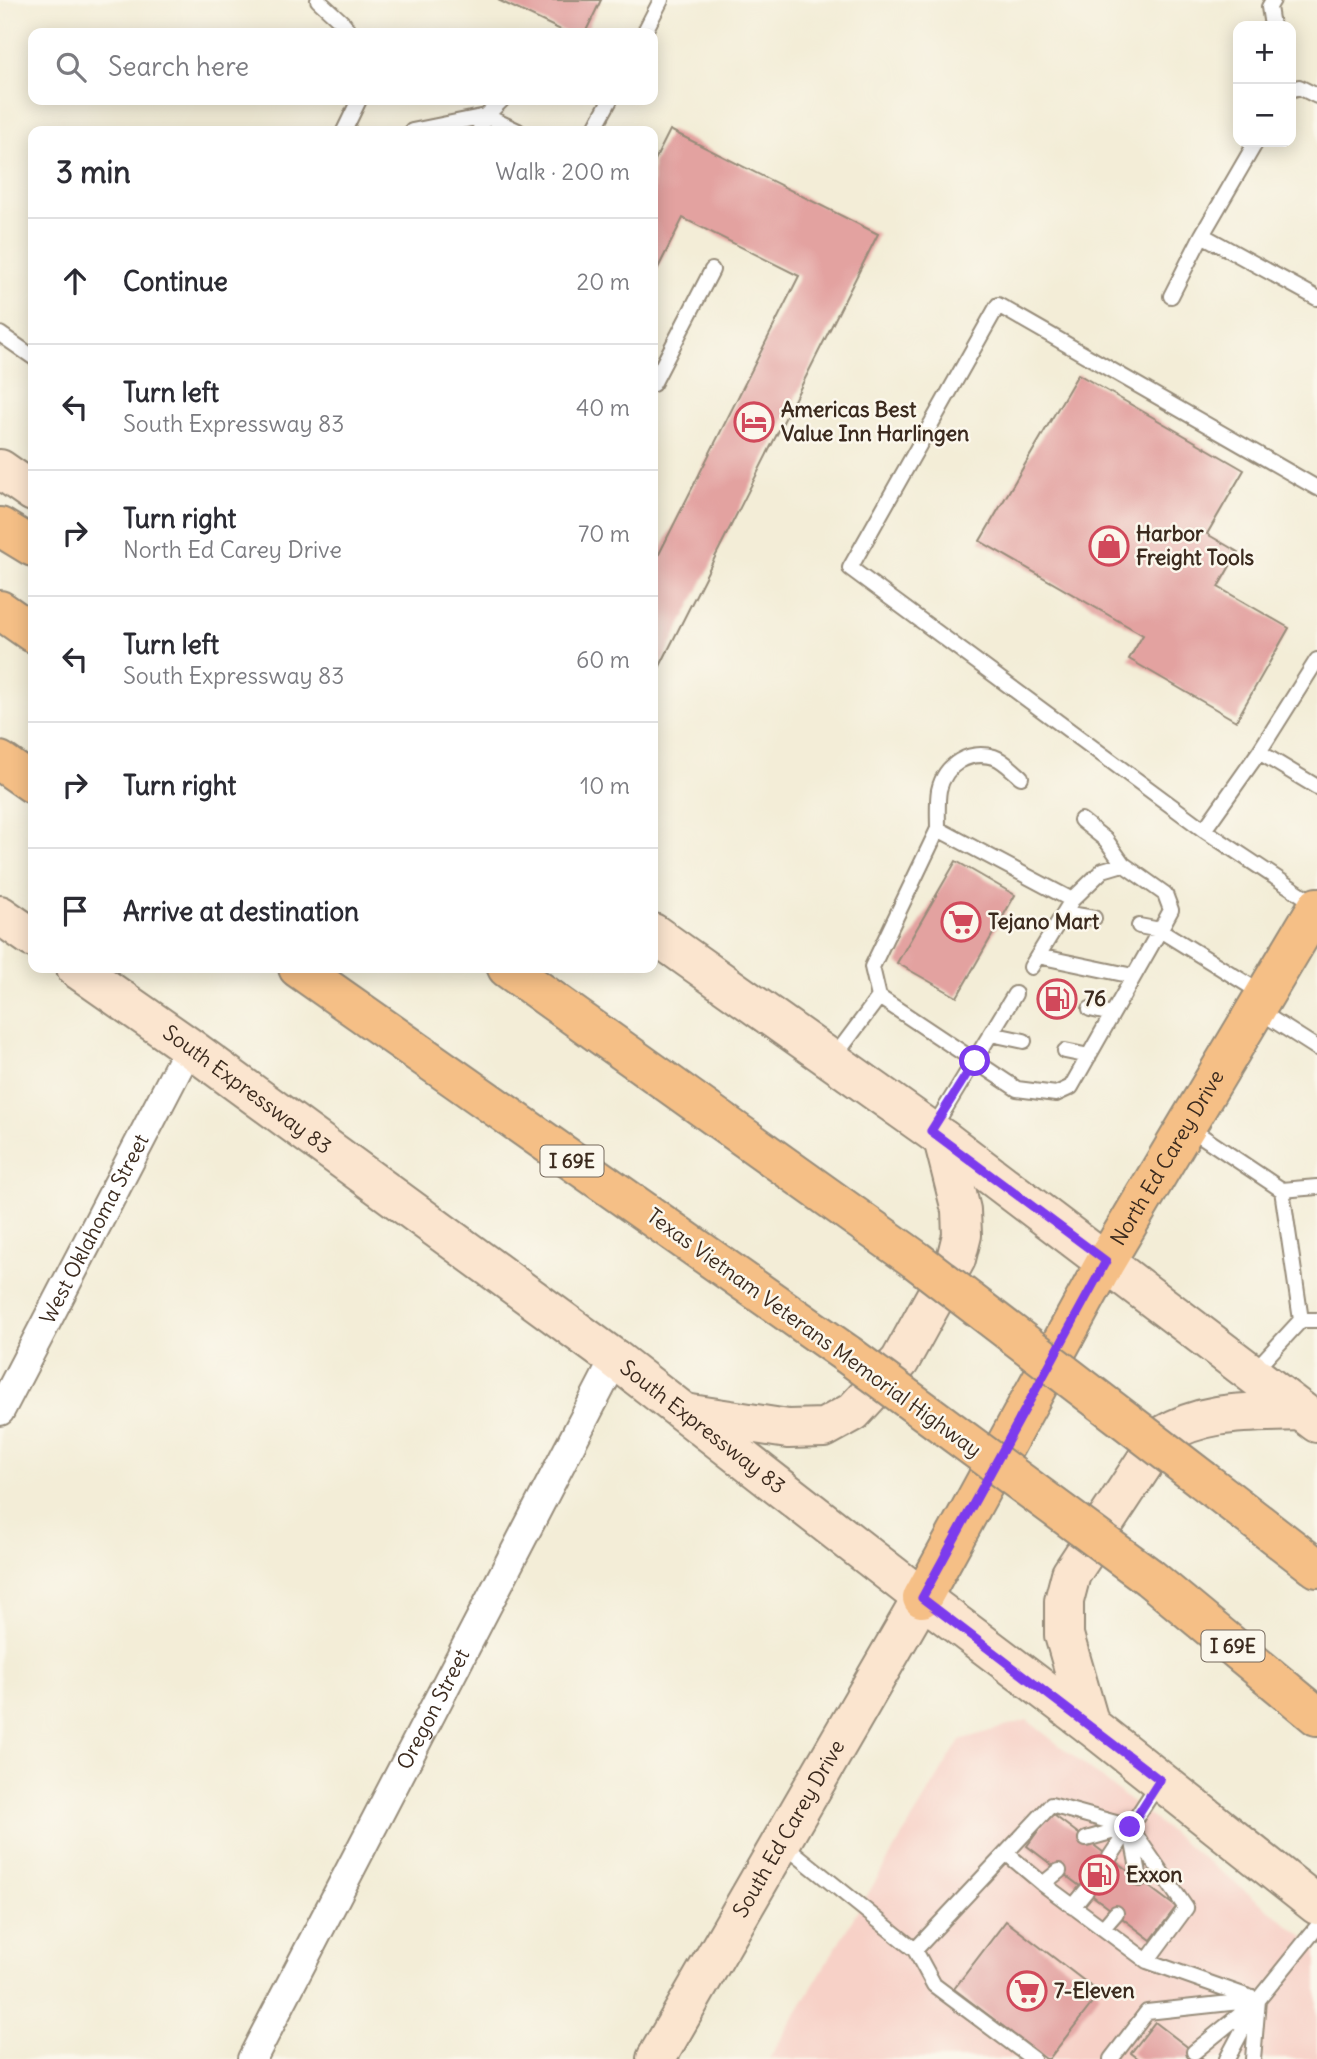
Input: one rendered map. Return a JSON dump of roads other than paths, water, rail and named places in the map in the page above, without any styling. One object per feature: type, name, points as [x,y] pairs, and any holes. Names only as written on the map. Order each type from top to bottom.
[{"type":"main road","points":[[0,469],[28,489]]},
{"type":"main road","points":[[0,527],[28,544]]},
{"type":"main road","points":[[0,610],[28,630]]},
{"type":"main road","points":[[0,761],[28,781]]},
{"type":"main road","name":"North Ed Carey Drive","points":[[922,1598],[1106,1261],[1317,906]]},
{"type":"main road","points":[[0,915],[28,935]]},
{"type":"main road","points":[[658,937],[937,1135],[1309,1417]]},
{"type":"main road","name":"South Expressway 83","points":[[83,973],[189,1047],[689,1414],[1317,1905]]},
{"type":"main road","name":"Texas Vietnam Veterans Memorial Highway","points":[[305,973],[847,1354],[1149,1577],[1317,1716]]},
{"type":"main road","points":[[514,973],[916,1260],[1317,1568]]},
{"type":"main road","points":[[689,1414],[788,1429],[824,1428],[853,1412],[901,1361],[956,1259],[962,1235],[961,1210],[937,1135]]},
{"type":"main road","points":[[1090,1725],[1064,1635],[1064,1601],[1067,1587],[1071,1574],[1162,1436],[1182,1423],[1216,1415],[1309,1417]]},
{"type":"main road","name":"South Ed Carey Drive","points":[[656,2059],[922,1598]]},
{"type":"street","name":"West Oklahoma Street","points":[[0,1411],[189,1047]]},
{"type":"street","name":"Oregon Street","points":[[252,2059],[615,1359]]},
{"type":"lane","points":[[318,0],[346,28]]},
{"type":"lane","points":[[647,28],[661,0]]},
{"type":"lane","points":[[1271,21],[1269,7],[1273,0]]},
{"type":"lane","points":[[1296,88],[1299,87],[1317,96]]},
{"type":"lane","points":[[346,126],[357,105]]},
{"type":"lane","points":[[481,126],[486,116],[497,105]]},
{"type":"lane","points":[[596,126],[607,105]]},
{"type":"lane","points":[[437,126],[486,116],[507,126]]},
{"type":"lane","points":[[1171,296],[1202,235],[1253,147]]},
{"type":"lane","points":[[1202,235],[1317,298]]},
{"type":"lane","points":[[658,374],[712,270]]},
{"type":"lane","points":[[1317,488],[998,305],[850,568],[1203,830],[1317,906]]},
{"type":"lane","points":[[0,334],[28,354]]},
{"type":"lane","points":[[1203,830],[1259,752],[1317,660]]},
{"type":"lane","points":[[1259,752],[1317,787]]},
{"type":"lane","points":[[1021,777],[997,758],[980,755],[961,759],[945,772],[939,791],[938,829],[872,967],[879,997],[1017,1089],[1056,1094],[1071,1087],[1171,910],[1165,894],[1123,864],[1106,839],[1081,820]]},
{"type":"lane","points":[[938,829],[1068,906],[1094,918]]},
{"type":"lane","points":[[1123,864],[1102,870],[1068,906],[1034,962],[1133,976]]},
{"type":"lane","points":[[1139,926],[1160,930],[1260,1002],[1317,1048]]},
{"type":"lane","points":[[937,1135],[975,1061],[1015,994]]},
{"type":"lane","points":[[832,1061],[879,997]]},
{"type":"lane","points":[[1090,1009],[1112,1014]]},
{"type":"lane","points":[[991,1034],[1024,1041]]},
{"type":"lane","points":[[1065,1051],[1089,1056]]},
{"type":"lane","points":[[1186,1126],[1282,1190],[1317,1187]]},
{"type":"lane","points":[[1282,1190],[1301,1321]]},
{"type":"lane","points":[[1252,1373],[1301,1321],[1317,1320]]},
{"type":"lane","points":[[1110,1857],[1160,1780]]},
{"type":"lane","points":[[915,1951],[1051,1805],[1130,1827],[1186,1908],[1147,1961]]},
{"type":"lane","points":[[1086,1839],[1130,1827]]},
{"type":"lane","points":[[1130,1827],[1140,1879]]},
{"type":"lane","points":[[781,1843],[915,1951],[934,1985],[1033,2059]]},
{"type":"lane","points":[[1006,1853],[1043,1884],[1147,1961],[1258,2000]]},
{"type":"lane","points":[[1043,1884],[1059,1871]]},
{"type":"lane","points":[[1073,1906],[1086,1891]]},
{"type":"lane","points":[[1103,1928],[1116,1913]]},
{"type":"lane","points":[[1227,2059],[1258,2000],[1317,1927]]},
{"type":"lane","points":[[1194,2052],[1258,2000]]},
{"type":"lane","points":[[1111,2059],[1147,2012],[1258,2000]]},
{"type":"lane","points":[[1253,2059],[1258,2000]]},
{"type":"place","name":"Americas Best Value Inn Harlingen","points":[[754,422]]},
{"type":"place","name":"Harbor Freight Tools","points":[[1109,546]]},
{"type":"place","name":"Tejano Mart","points":[[961,922]]},
{"type":"place","name":"76","points":[[1057,999]]},
{"type":"place","name":"Exxon","points":[[1099,1875]]},
{"type":"place","name":"7-Eleven","points":[[1027,1991]]}]
